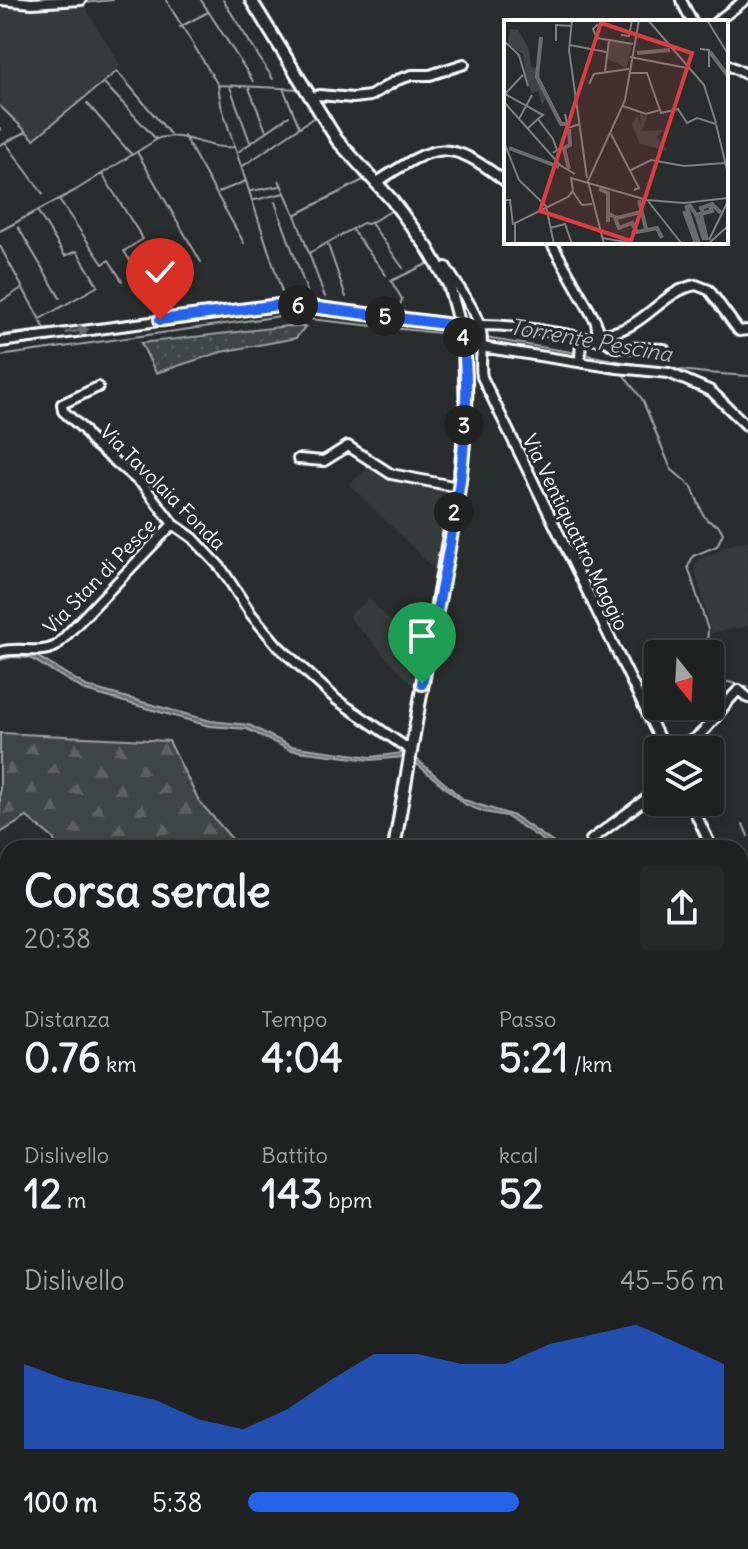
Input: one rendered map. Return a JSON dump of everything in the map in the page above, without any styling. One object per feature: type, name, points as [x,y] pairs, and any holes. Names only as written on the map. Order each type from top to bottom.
[{"type":"main road","points":[[251,0],[337,140],[377,182],[427,247],[449,285],[462,333],[466,412],[458,487],[395,840]]},
{"type":"street","points":[[1,0],[32,3],[81,0]]},
{"type":"street","points":[[681,0],[691,20]]},
{"type":"street","points":[[719,20],[745,0]]},
{"type":"street","points":[[311,98],[319,95],[370,96],[397,80],[412,75],[430,75],[464,64]]},
{"type":"street","points":[[728,65],[748,75]]},
{"type":"street","points":[[377,182],[429,152],[454,151],[475,159],[504,181]]},
{"type":"street","points":[[552,244],[597,330],[615,347],[664,349]]},
{"type":"street","name":"Via Ventiquattro Maggio","points":[[446,267],[479,324],[482,377],[659,736]]},
{"type":"street","points":[[0,342],[287,304],[462,333],[479,324],[494,324],[581,337],[597,330],[626,329],[678,292],[696,285],[709,290],[739,331],[748,330]]},
{"type":"street","points":[[580,356],[581,337]]},
{"type":"street","points":[[482,341],[669,373],[711,391],[748,427]]},
{"type":"street","name":"Via Tavolaia Fonda","points":[[98,387],[62,404],[63,411],[93,443],[144,486],[173,524],[193,538],[221,568],[251,614],[278,646],[337,700],[409,755]]},
{"type":"street","points":[[298,459],[324,461],[348,446],[391,474],[458,487]]},
{"type":"street","name":"Via Stan di Pesce","points":[[0,652],[25,648],[46,651],[56,646],[173,524]]},
{"type":"street","points":[[698,736],[739,690],[745,692],[748,698]]},
{"type":"street","points":[[591,840],[644,800]]},
{"type":"street","points":[[697,816],[708,840]]},
{"type":"shaded area","points":[[0,5],[84,5],[121,66],[34,137],[0,104]]},
{"type":"shaded area","points":[[371,465],[385,474],[452,492],[439,574],[349,484]]},
{"type":"shaded area","points":[[748,541],[748,626],[711,633],[694,566],[699,558],[718,552],[724,546]]},
{"type":"shaded area","points":[[369,599],[425,655],[417,690],[348,616]]},
{"type":"green space","points":[[288,326],[305,327],[296,338],[221,352],[156,373],[141,343]]},
{"type":"green space","points":[[0,733],[169,741],[199,801],[233,840],[54,840],[27,817],[0,833]]},
{"type":"water","points":[[9,653],[33,654],[88,687],[211,721],[249,725],[290,746],[371,757],[403,753],[412,755],[464,800],[514,816],[549,840],[543,840],[506,816],[466,805],[412,760],[404,757],[370,760],[290,750],[247,729],[209,726],[86,691],[30,658],[0,660]]},
{"type":"waterway","points":[[83,3],[113,0]]},
{"type":"waterway","points":[[166,0],[218,85],[300,89]]},
{"type":"waterway","points":[[201,0],[253,81]]},
{"type":"waterway","points":[[223,0],[273,79]]},
{"type":"waterway","points":[[258,0],[314,93]]},
{"type":"waterway","points":[[180,27],[208,12]]},
{"type":"waterway","points":[[266,33],[330,138]]},
{"type":"waterway","points":[[0,106],[34,139],[117,71],[170,134]]},
{"type":"waterway","points":[[103,82],[156,139]]},
{"type":"waterway","points":[[218,85],[221,105],[285,301]]},
{"type":"waterway","points":[[230,87],[250,142]]},
{"type":"waterway","points":[[249,88],[266,131]]},
{"type":"waterway","points":[[283,88],[299,126]]},
{"type":"waterway","points":[[318,98],[336,129],[372,170]]},
{"type":"waterway","points":[[87,103],[131,154]]},
{"type":"waterway","points":[[238,152],[289,116]]},
{"type":"waterway","points":[[243,166],[316,116]]},
{"type":"waterway","points":[[0,145],[26,132]]},
{"type":"waterway","points":[[184,136],[244,243]]},
{"type":"waterway","points":[[0,231],[76,190],[159,138],[178,137],[234,147]]},
{"type":"waterway","points":[[6,143],[43,194]]},
{"type":"waterway","points":[[137,152],[201,262]]},
{"type":"waterway","points":[[102,174],[143,239],[124,251],[138,274]]},
{"type":"waterway","points":[[295,215],[365,179],[426,260],[452,315]]},
{"type":"waterway","points":[[279,180],[325,297]]},
{"type":"waterway","points":[[219,192],[246,181]]},
{"type":"waterway","points":[[251,191],[280,186]]},
{"type":"waterway","points":[[255,200],[284,193]]},
{"type":"waterway","points":[[59,200],[103,264],[109,260],[122,281]]},
{"type":"waterway","points":[[275,202],[308,294]]},
{"type":"waterway","points":[[309,253],[391,211]]},
{"type":"waterway","points":[[38,212],[65,256],[77,251],[98,286],[40,319]]},
{"type":"waterway","points":[[371,223],[403,268]]},
{"type":"waterway","points":[[18,227],[60,298]]},
{"type":"waterway","points":[[353,231],[386,275]]},
{"type":"waterway","points":[[328,245],[346,297]]},
{"type":"waterway","points":[[0,246],[45,329]]},
{"type":"waterway","points":[[398,312],[402,299],[391,281],[427,264]]},
{"type":"waterway","points":[[0,302],[22,288]]},
{"type":"waterway","name":"Torrente Pescina","points":[[0,356],[281,316],[458,335]]},
{"type":"waterway","points":[[0,335],[93,324]]},
{"type":"waterway","name":"Torrente Pescina","points":[[485,338],[577,353]]},
{"type":"waterway","name":"Torrente Pescina","points":[[583,354],[665,368],[748,376]]},
{"type":"waterway","points":[[622,373],[642,399],[671,469],[692,487],[707,520],[719,526],[723,533],[717,546],[693,556],[688,567],[708,630],[707,640]]},
{"type":"waterway","points":[[724,681],[748,687]]},
{"type":"waterway","points":[[743,824],[748,836]]},
{"type":"route","points":[[160,320],[287,304],[461,326],[466,412],[461,467],[422,684]]}]
